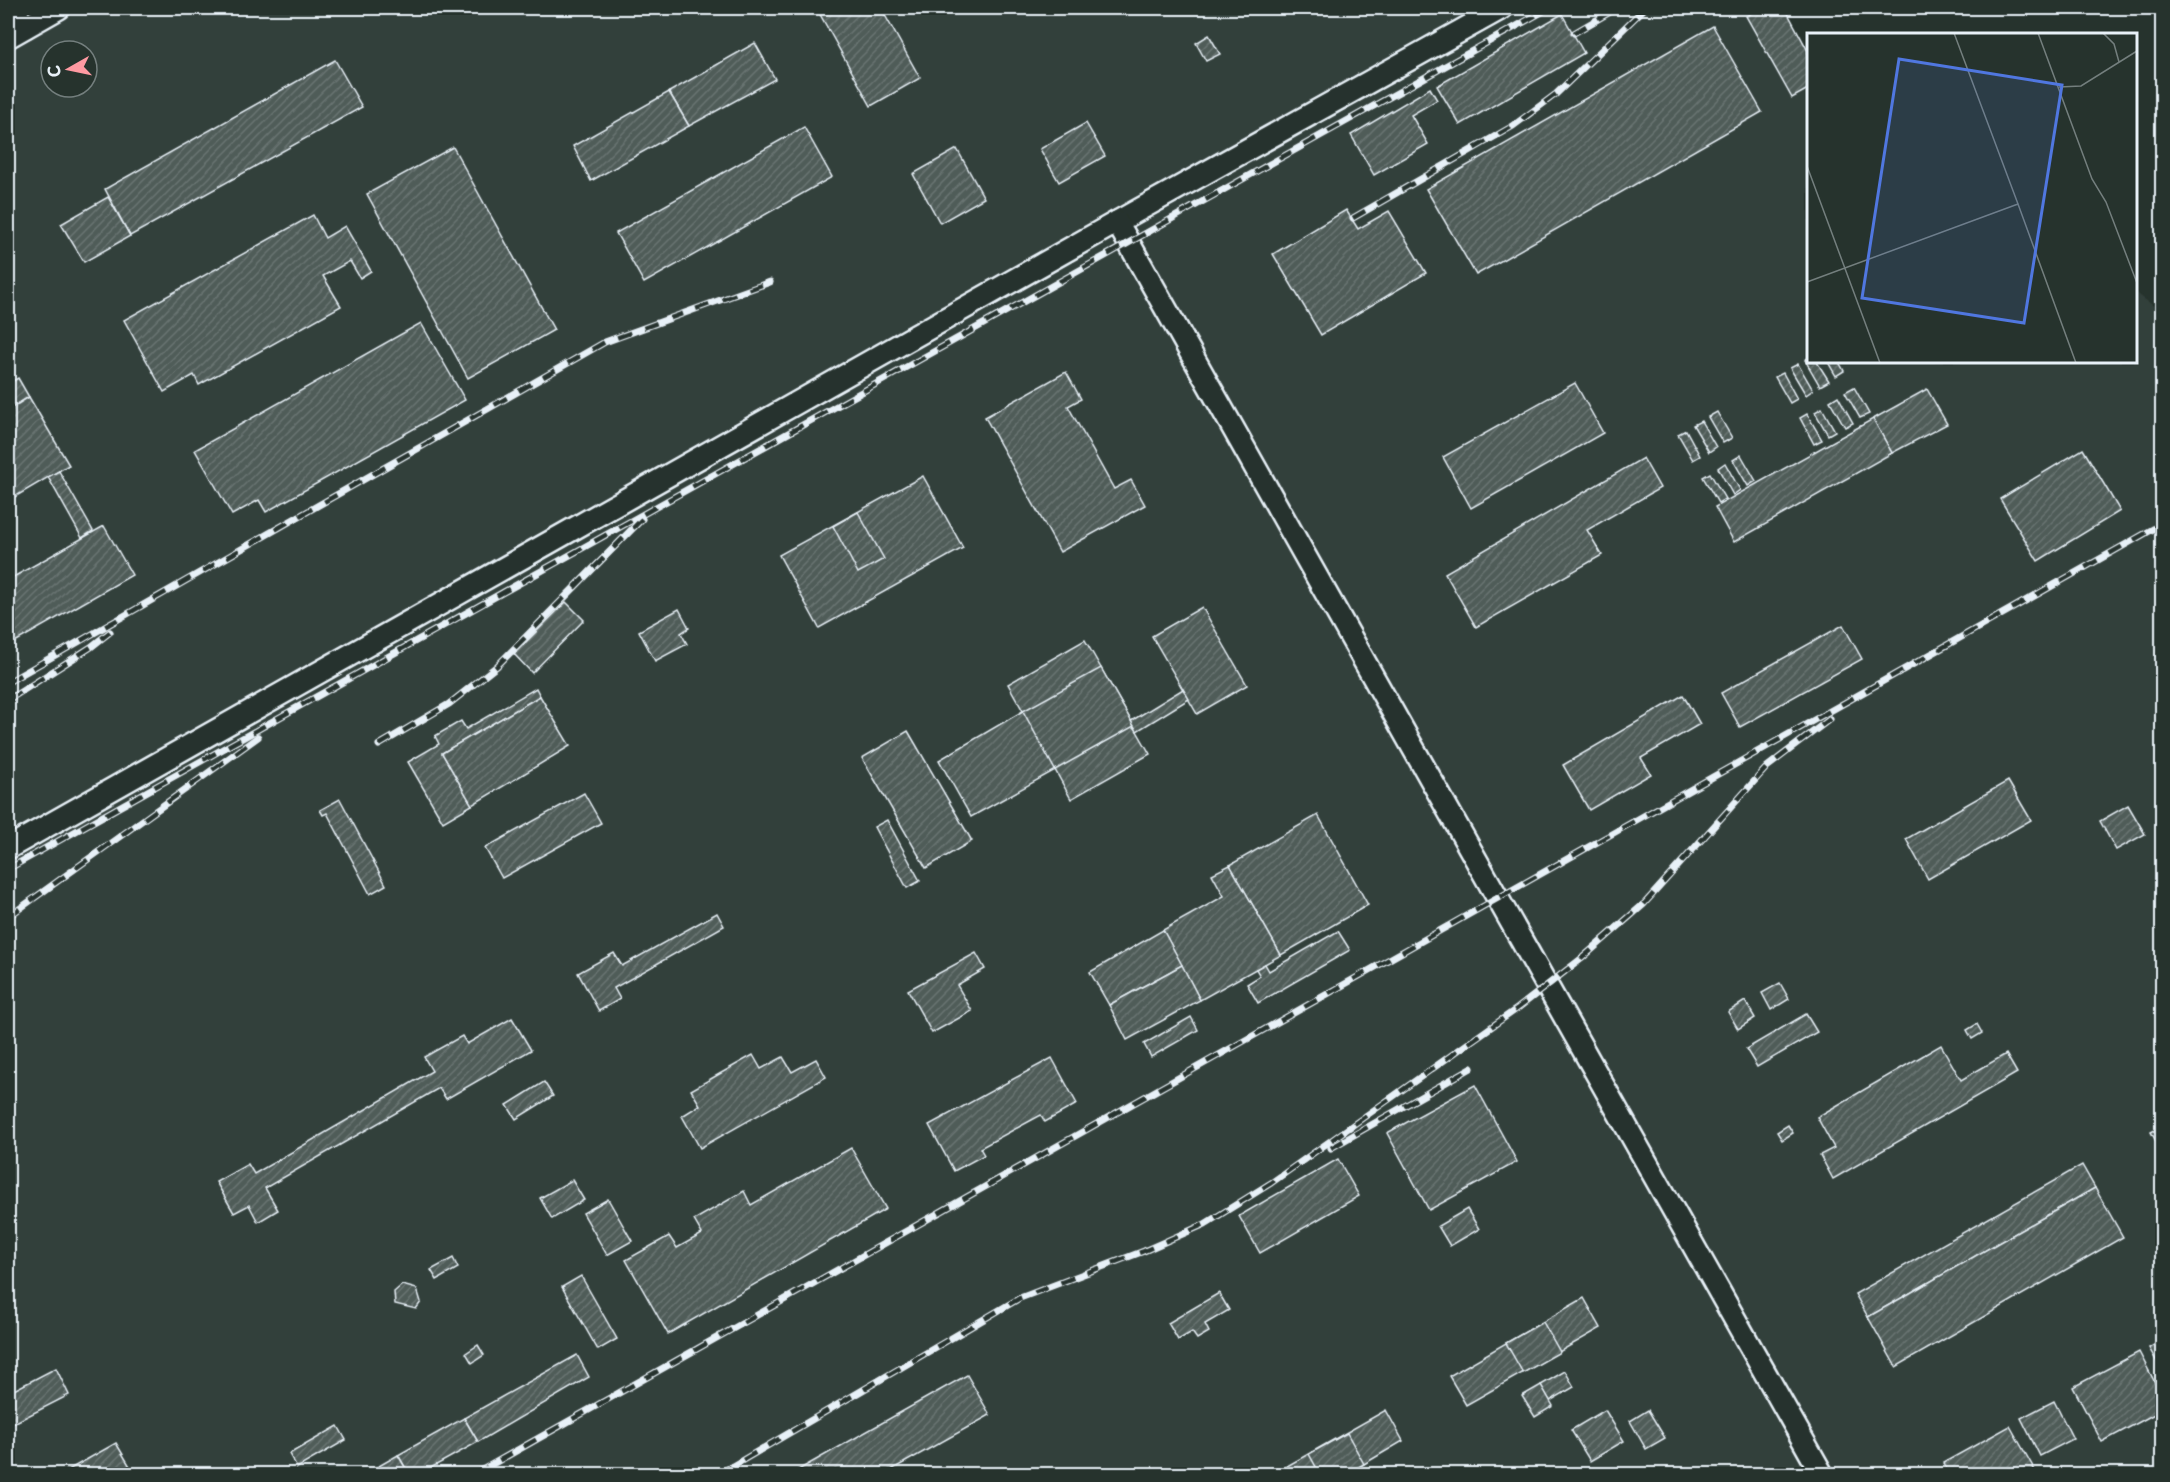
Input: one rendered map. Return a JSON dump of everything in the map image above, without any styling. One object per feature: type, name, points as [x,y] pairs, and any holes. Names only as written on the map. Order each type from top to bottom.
[{"type":"street","points":[[13,8],[16,32],[60,8]]},
{"type":"street","points":[[8,848],[1117,222],[1502,8]]},
{"type":"street","points":[[1117,222],[1822,1474]]},
{"type":"shaded area","points":[[60,8],[1745,8],[1807,53],[1807,363],[2137,363],[2137,294],[2162,312],[2162,1474],[8,1474],[8,37]]},
{"type":"building","points":[[881,8],[920,78],[871,106],[817,9]]},
{"type":"building","points":[[1762,8],[1785,8],[1807,49],[1807,90],[1792,98],[1746,16]]},
{"type":"building","points":[[1562,14],[1584,53],[1460,125],[1437,86]]},
{"type":"building","points":[[1713,26],[1762,112],[1476,275],[1426,189]]},
{"type":"building","points":[[1209,35],[1220,54],[1206,61],[1196,43]]},
{"type":"building","points":[[755,43],[775,79],[689,126],[669,92]]},
{"type":"building","points":[[335,60],[362,107],[130,236],[105,189]]},
{"type":"building","points":[[1430,88],[1437,100],[1411,115],[1428,144],[1374,175],[1351,135]]},
{"type":"building","points":[[669,92],[689,126],[591,181],[573,146]]},
{"type":"building","points":[[1086,123],[1105,156],[1059,182],[1040,149]]},
{"type":"building","points":[[804,127],[832,177],[644,283],[616,233]]},
{"type":"building","points":[[453,147],[554,330],[468,378],[367,194]]},
{"type":"building","points":[[957,149],[984,198],[940,223],[913,174]]},
{"type":"building","points":[[108,197],[130,236],[84,262],[61,224]]},
{"type":"building","points":[[1346,210],[1358,229],[1389,211],[1426,273],[1321,335],[1273,254]]},
{"type":"building","points":[[313,215],[325,238],[345,226],[371,271],[360,278],[350,261],[323,276],[341,306],[199,385],[194,375],[164,392],[124,320]]},
{"type":"building","points":[[421,323],[465,400],[266,512],[259,500],[232,515],[195,450]]},
{"type":"building","points":[[1807,359],[1807,363],[1818,363],[1829,381],[1820,386],[1805,360]]},
{"type":"building","points":[[1829,363],[1840,363],[1844,371],[1836,376]]},
{"type":"building","points":[[1798,364],[1813,390],[1806,395],[1790,368]]},
{"type":"building","points":[[1066,372],[1081,399],[1068,406],[1114,489],[1131,480],[1145,505],[1060,552],[985,417]]},
{"type":"building","points":[[1783,373],[1797,399],[1790,403],[1775,377]]},
{"type":"building","points":[[18,378],[29,397],[8,410],[8,384]]},
{"type":"building","points":[[1575,383],[1603,433],[1471,508],[1443,457]]},
{"type":"building","points":[[1854,387],[1869,414],[1860,418],[1845,392]]},
{"type":"building","points":[[1927,389],[1947,424],[1892,453],[1873,419]]},
{"type":"building","points":[[1838,396],[1853,423],[1845,427],[1830,401]]},
{"type":"building","points":[[29,397],[69,465],[8,501],[8,410]]},
{"type":"building","points":[[1822,408],[1835,431],[1828,435],[1815,412]]},
{"type":"building","points":[[1717,412],[1732,438],[1723,443],[1708,417]]},
{"type":"building","points":[[1807,414],[1822,440],[1814,444],[1800,418]]},
{"type":"building","points":[[1873,419],[1892,453],[1734,542],[1715,507]]},
{"type":"building","points":[[1701,421],[1716,447],[1709,452],[1693,425]]},
{"type":"building","points":[[1686,430],[1700,456],[1693,460],[1678,434]]},
{"type":"building","points":[[2083,449],[2120,511],[2038,561],[2000,499]]},
{"type":"building","points":[[1741,455],[1756,481],[1748,486],[1733,460]]},
{"type":"building","points":[[1643,458],[1660,488],[1587,530],[1602,555],[1476,627],[1445,573]]},
{"type":"building","points":[[1725,463],[1740,490],[1733,495],[1718,468]]},
{"type":"building","points":[[59,471],[93,531],[82,538],[48,477]]},
{"type":"building","points":[[1710,473],[1725,499],[1718,503],[1703,477]]},
{"type":"building","points":[[923,476],[963,548],[819,628],[779,555]]},
{"type":"building","points":[[858,512],[884,559],[858,573],[833,526]]},
{"type":"building","points":[[104,526],[132,575],[8,646],[8,580]]},
{"type":"building","points":[[566,602],[584,620],[532,673],[514,654]]},
{"type":"building","points":[[1202,607],[1247,685],[1197,714],[1152,636]]},
{"type":"building","points":[[679,609],[689,628],[681,633],[687,644],[655,661],[639,631]]},
{"type":"building","points":[[1843,625],[1862,659],[1740,727],[1721,693]]},
{"type":"building","points":[[1085,640],[1150,754],[1071,799],[1055,770],[971,817],[939,760],[1023,711],[1008,684]]},
{"type":"building","points":[[1101,668],[1134,726],[1055,770],[1023,711]]},
{"type":"building","points":[[536,688],[540,696],[442,753],[472,805],[443,822],[408,762],[439,744],[435,736],[461,721],[466,729]]},
{"type":"building","points":[[1183,689],[1189,699],[1137,731],[1131,721]]},
{"type":"building","points":[[1683,695],[1700,724],[1641,758],[1651,774],[1589,810],[1563,765]]},
{"type":"building","points":[[540,696],[570,746],[472,805],[442,753]]},
{"type":"building","points":[[908,731],[972,841],[926,868],[862,758]]},
{"type":"building","points":[[2008,781],[2031,820],[1928,879],[1906,839]]},
{"type":"building","points":[[584,793],[601,823],[502,878],[485,848]]},
{"type":"building","points":[[340,799],[386,885],[370,894],[327,813],[323,815],[320,810]]},
{"type":"building","points":[[2128,805],[2145,834],[2116,850],[2100,821]]},
{"type":"building","points":[[1318,815],[1368,905],[1281,955],[1230,865]]},
{"type":"building","points":[[887,820],[920,881],[907,888],[874,827]]},
{"type":"building","points":[[1230,865],[1281,955],[1200,1000],[1163,930],[1224,896],[1212,874]]},
{"type":"building","points":[[717,913],[724,926],[614,988],[620,999],[599,1011],[578,973],[614,953],[622,966]]},
{"type":"building","points":[[1163,930],[1182,965],[1109,1005],[1090,972]]},
{"type":"building","points":[[1338,931],[1350,950],[1258,1003],[1247,984],[1260,976],[1256,969],[1265,964],[1269,971]]},
{"type":"building","points":[[976,953],[985,969],[957,985],[972,1011],[932,1033],[908,990]]},
{"type":"building","points":[[1182,965],[1200,1000],[1127,1040],[1109,1005]]},
{"type":"building","points":[[1780,983],[1789,999],[1771,1010],[1762,993]]},
{"type":"building","points":[[1745,1001],[1755,1018],[1738,1029],[1728,1012]]},
{"type":"building","points":[[1806,1014],[1817,1032],[1757,1067],[1746,1049]]},
{"type":"building","points":[[1191,1017],[1198,1030],[1151,1057],[1144,1044]]},
{"type":"building","points":[[512,1018],[531,1050],[446,1099],[439,1088],[265,1188],[278,1210],[258,1222],[249,1205],[234,1213],[216,1182],[248,1164],[254,1174],[432,1071],[424,1057],[462,1036],[467,1044]]},
{"type":"building","points":[[1977,1024],[1982,1033],[1972,1039],[1967,1030]]},
{"type":"building","points":[[1941,1045],[1961,1080],[2006,1054],[2017,1073],[1833,1179],[1820,1155],[1834,1148],[1817,1117]]},
{"type":"building","points":[[753,1055],[761,1069],[783,1057],[792,1072],[816,1059],[826,1077],[700,1148],[682,1116],[700,1105],[691,1090]]},
{"type":"building","points":[[1052,1058],[1077,1104],[1045,1122],[1041,1115],[980,1148],[984,1155],[954,1171],[929,1125]]},
{"type":"building","points":[[544,1082],[553,1096],[516,1119],[507,1105]]},
{"type":"building","points":[[1475,1085],[1517,1162],[1429,1210],[1387,1133]]},
{"type":"building","points":[[1788,1125],[1793,1133],[1782,1140],[1777,1132]]},
{"type":"building","points":[[2162,1126],[2162,1152],[2151,1132]]},
{"type":"building","points":[[851,1148],[886,1209],[668,1334],[626,1260],[669,1236],[677,1248],[702,1234],[694,1220],[744,1191],[751,1205]]},
{"type":"building","points":[[1338,1159],[1359,1196],[1260,1253],[1239,1216]]},
{"type":"building","points":[[2082,1165],[2095,1188],[1868,1317],[1855,1294]]},
{"type":"building","points":[[572,1180],[584,1200],[552,1219],[540,1198]]},
{"type":"building","points":[[2095,1188],[2123,1237],[1896,1367],[1868,1317]]},
{"type":"building","points":[[608,1199],[632,1241],[607,1255],[583,1213]]},
{"type":"building","points":[[1467,1209],[1479,1229],[1450,1246],[1438,1226]]},
{"type":"building","points":[[453,1258],[458,1268],[437,1280],[431,1270]]},
{"type":"building","points":[[581,1276],[617,1339],[598,1350],[562,1287]]},
{"type":"building","points":[[402,1285],[417,1289],[421,1302],[416,1309],[395,1304],[394,1292]]},
{"type":"building","points":[[1219,1293],[1229,1310],[1205,1324],[1209,1332],[1197,1339],[1192,1332],[1178,1340],[1168,1323]]},
{"type":"building","points":[[1584,1298],[1601,1328],[1466,1405],[1449,1376]]},
{"type":"building","points":[[1543,1322],[1560,1352],[1523,1373],[1506,1343]]},
{"type":"building","points":[[2162,1340],[2162,1371],[2149,1348]]},
{"type":"building","points":[[478,1345],[484,1355],[472,1363],[466,1353]]},
{"type":"building","points":[[2139,1352],[2162,1396],[2162,1410],[2102,1442],[2073,1387]]},
{"type":"building","points":[[577,1355],[589,1377],[478,1442],[464,1418]]},
{"type":"building","points":[[56,1368],[69,1395],[8,1426],[8,1393]]},
{"type":"building","points":[[1565,1371],[1574,1387],[1550,1401],[1541,1385]]},
{"type":"building","points":[[967,1375],[990,1415],[884,1474],[791,1474]]},
{"type":"building","points":[[1541,1385],[1553,1406],[1535,1417],[1522,1396]]},
{"type":"building","points":[[2054,1401],[2073,1439],[2040,1456],[2021,1418]]},
{"type":"building","points":[[1386,1410],[1403,1441],[1364,1464],[1346,1474],[1273,1474]]},
{"type":"building","points":[[1605,1410],[1624,1441],[1590,1461],[1571,1430]]},
{"type":"building","points":[[1648,1410],[1665,1438],[1646,1449],[1630,1421]]},
{"type":"building","points":[[464,1418],[478,1442],[420,1474],[409,1474],[398,1455]]},
{"type":"building","points":[[338,1426],[346,1440],[297,1468],[289,1454]]},
{"type":"building","points":[[2010,1426],[2037,1474],[1950,1474],[1943,1463]]},
{"type":"building","points":[[1347,1433],[1364,1464],[1346,1474],[1320,1474],[1309,1454]]},
{"type":"building","points":[[116,1443],[134,1473],[61,1474]]},
{"type":"building","points":[[398,1455],[409,1474],[365,1474]]},
{"type":"railway","points":[[8,869],[1549,8]]},
{"type":"railway","points":[[1574,33],[1617,8]]},
{"type":"railway","points":[[1353,218],[1513,126],[1556,94],[1645,8]]},
{"type":"railway","points":[[8,682],[605,342],[770,282]]},
{"type":"railway","points":[[379,745],[449,704],[497,666],[642,519]]},
{"type":"railway","points":[[475,1474],[2162,524]]},
{"type":"railway","points":[[8,700],[91,647],[110,632]]},
{"type":"railway","points":[[719,1474],[1020,1298],[1144,1251],[1205,1224],[1271,1183],[1518,1008],[1581,959],[1644,904],[1767,767],[1830,719]]},
{"type":"railway","points":[[8,917],[258,737]]},
{"type":"railway","points":[[1331,1148],[1471,1068]]}]
